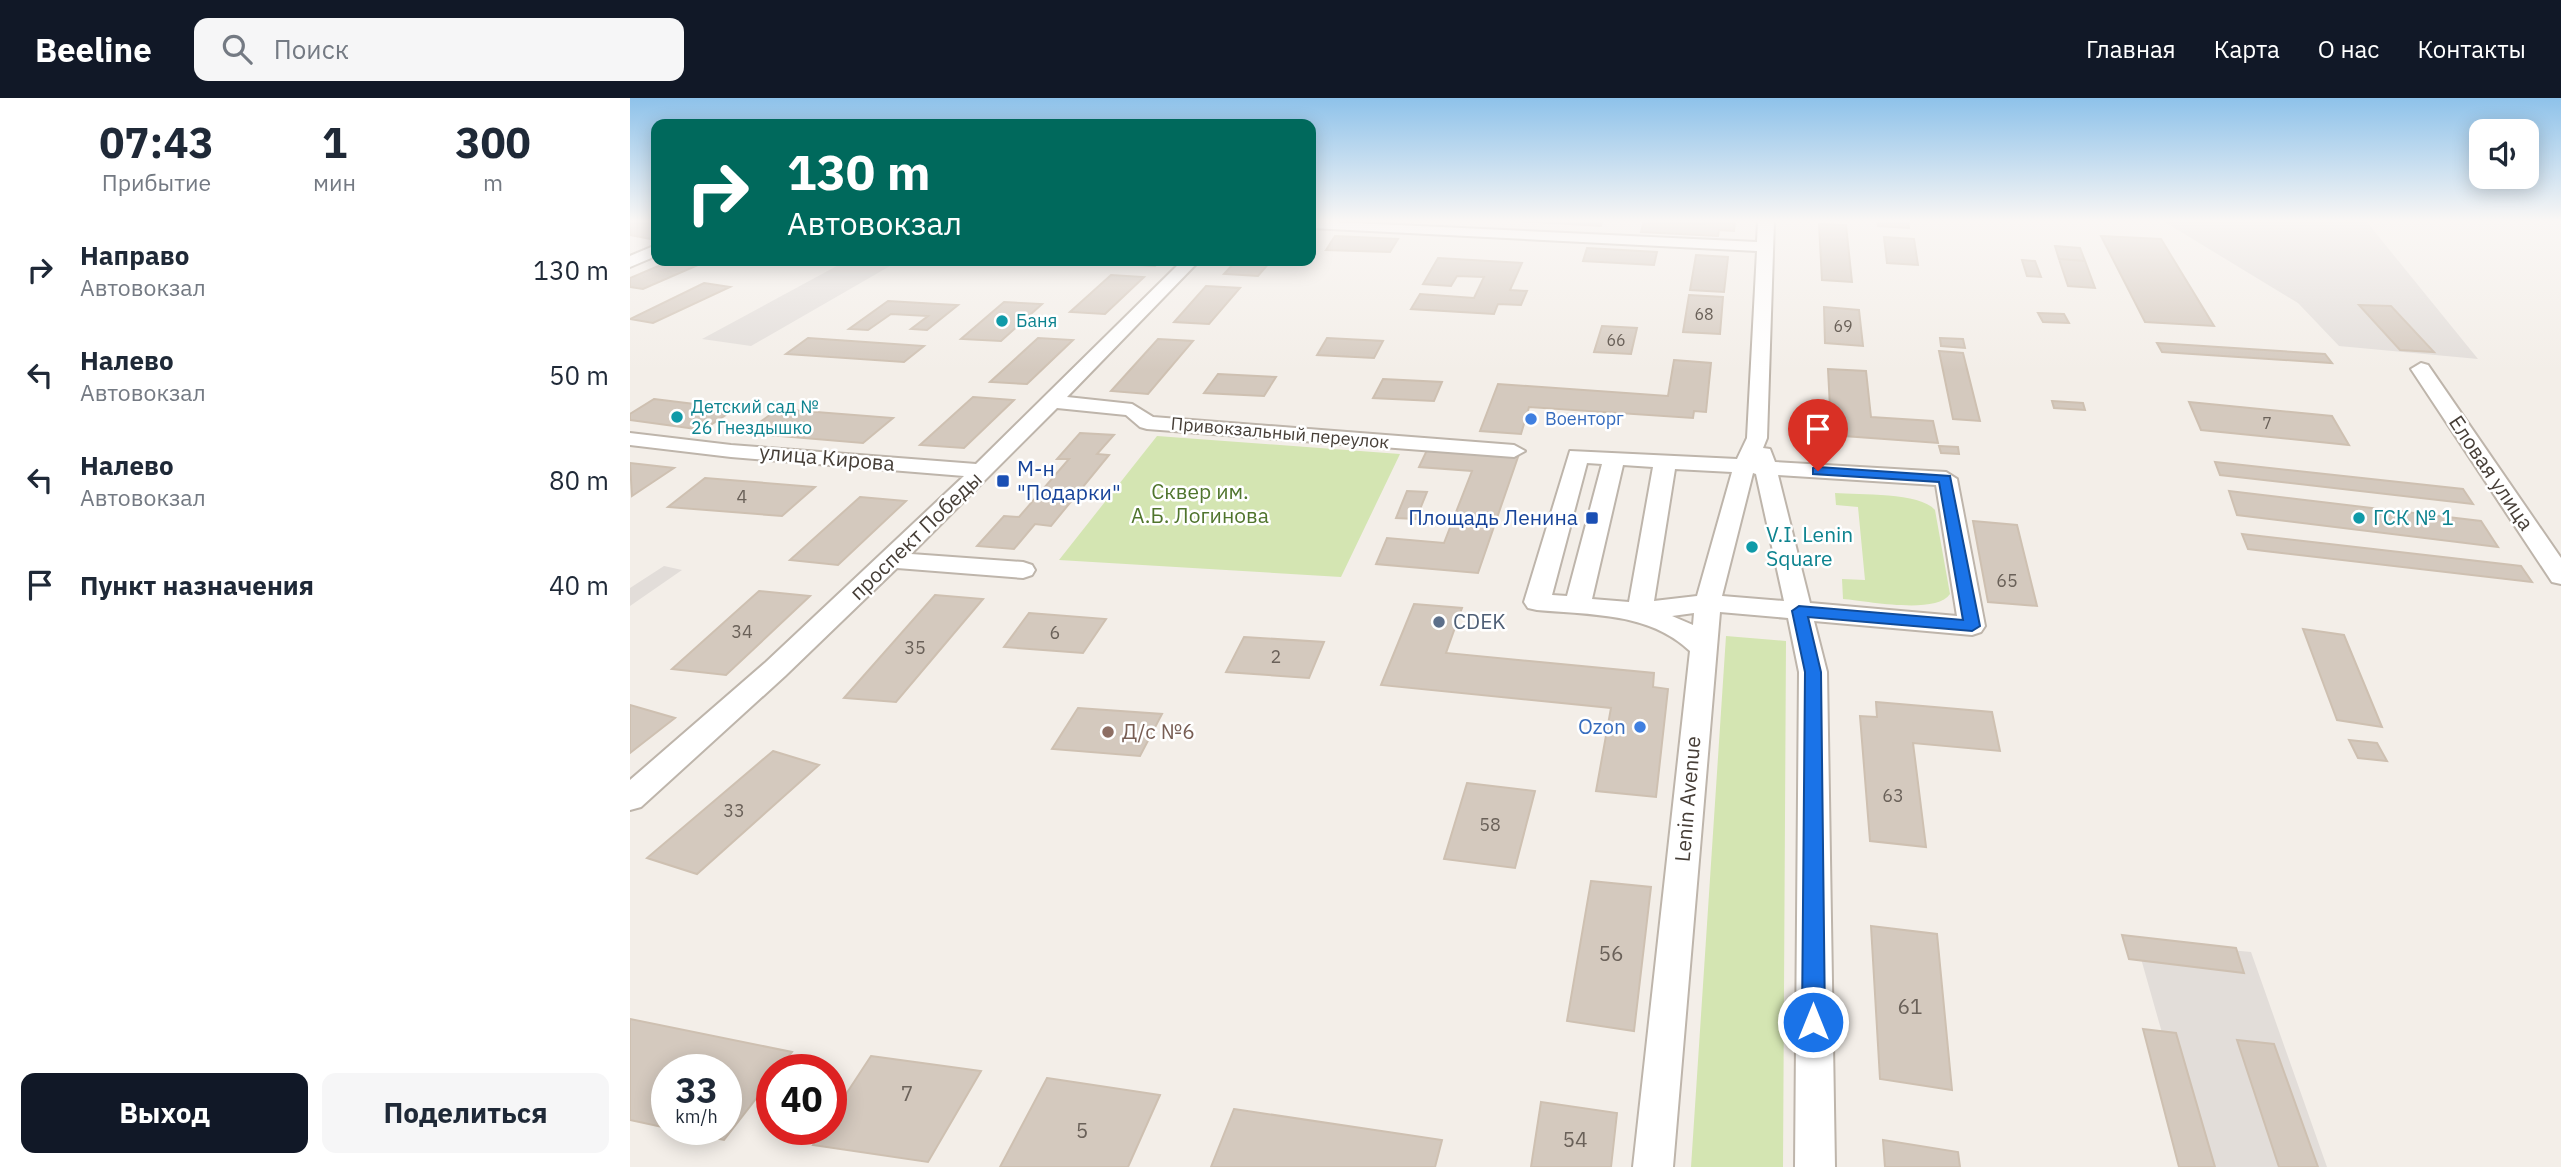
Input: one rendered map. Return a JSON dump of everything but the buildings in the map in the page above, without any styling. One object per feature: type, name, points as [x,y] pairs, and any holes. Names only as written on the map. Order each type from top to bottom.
[{"type":"street","name":"проспект Победы","points":[[630,798],[738,706],[894,560],[1181,271]]},
{"type":"street","points":[[1764,271],[1755,468],[1799,611],[1813,672],[1815,1167]]},
{"type":"street","name":"Еловая улица","points":[[2421,369],[2561,576]]},
{"type":"street","name":"Привокзальный переулок","points":[[1051,401],[1121,408],[1132,411],[1146,423],[1514,451]]},
{"type":"street","name":"улица Кирова","points":[[630,439],[731,451],[983,471]]},
{"type":"street","points":[[1578,456],[1755,468],[1945,479],[1972,626],[1708,603],[1640,611],[1537,602],[1578,456]]},
{"type":"street","points":[[1578,606],[1614,458]]},
{"type":"street","points":[[1640,611],[1665,462]]},
{"type":"street","name":"Lenin Avenue","points":[[1653,1167],[1708,603],[1755,468]]},
{"type":"street","points":[[894,560],[1023,570]]},
{"type":"street","points":[[1640,611],[1686,632],[1703,648]]},
{"type":"shaded area","points":[[828,271],[882,271],[751,346],[702,339]]},
{"type":"shaded area","points":[[2245,271],[2406,271],[2478,359],[2339,346],[2298,303]]},
{"type":"shaded area","points":[[664,566],[682,570],[630,606],[630,588]]},
{"type":"shaded area","points":[[2136,941],[2251,952],[2327,1167],[2200,1167]]},
{"type":"green space","name":"Сквер им. А.Б. Логинова","points":[[1157,436],[1400,454],[1341,577],[1059,560]]},
{"type":"green space","points":[[1835,493],[1903,497],[1927,504],[1935,510],[1950,594],[1931,604],[1916,605],[1843,599],[1842,579],[1865,580],[1858,507],[1836,505]]},
{"type":"green space","points":[[1726,636],[1786,641],[1783,1167],[1691,1167]]},
{"type":"place","name":"Баня","points":[[1002,321]]},
{"type":"place","name":"Детский сад № 26 Гнездышко","points":[[677,417]]},
{"type":"place","name":"Военторг","points":[[1531,419]]},
{"type":"place","name":"М-н \"Подарки\"","points":[[1003,481]]},
{"type":"place","name":"Площадь Ленина","points":[[1592,518]]},
{"type":"place","name":"ГСК № 1","points":[[2359,518]]},
{"type":"place","name":"V.I. Lenin Square","points":[[1752,547]]},
{"type":"place","name":"CDEK","points":[[1439,622]]},
{"type":"place","name":"Ozon","points":[[1640,727]]},
{"type":"place","name":"Д/с №6","points":[[1108,732]]},
{"type":"route","points":[[1813,1022],[1813,672],[1799,611],[1972,626],[1945,479],[1818,471]]}]
